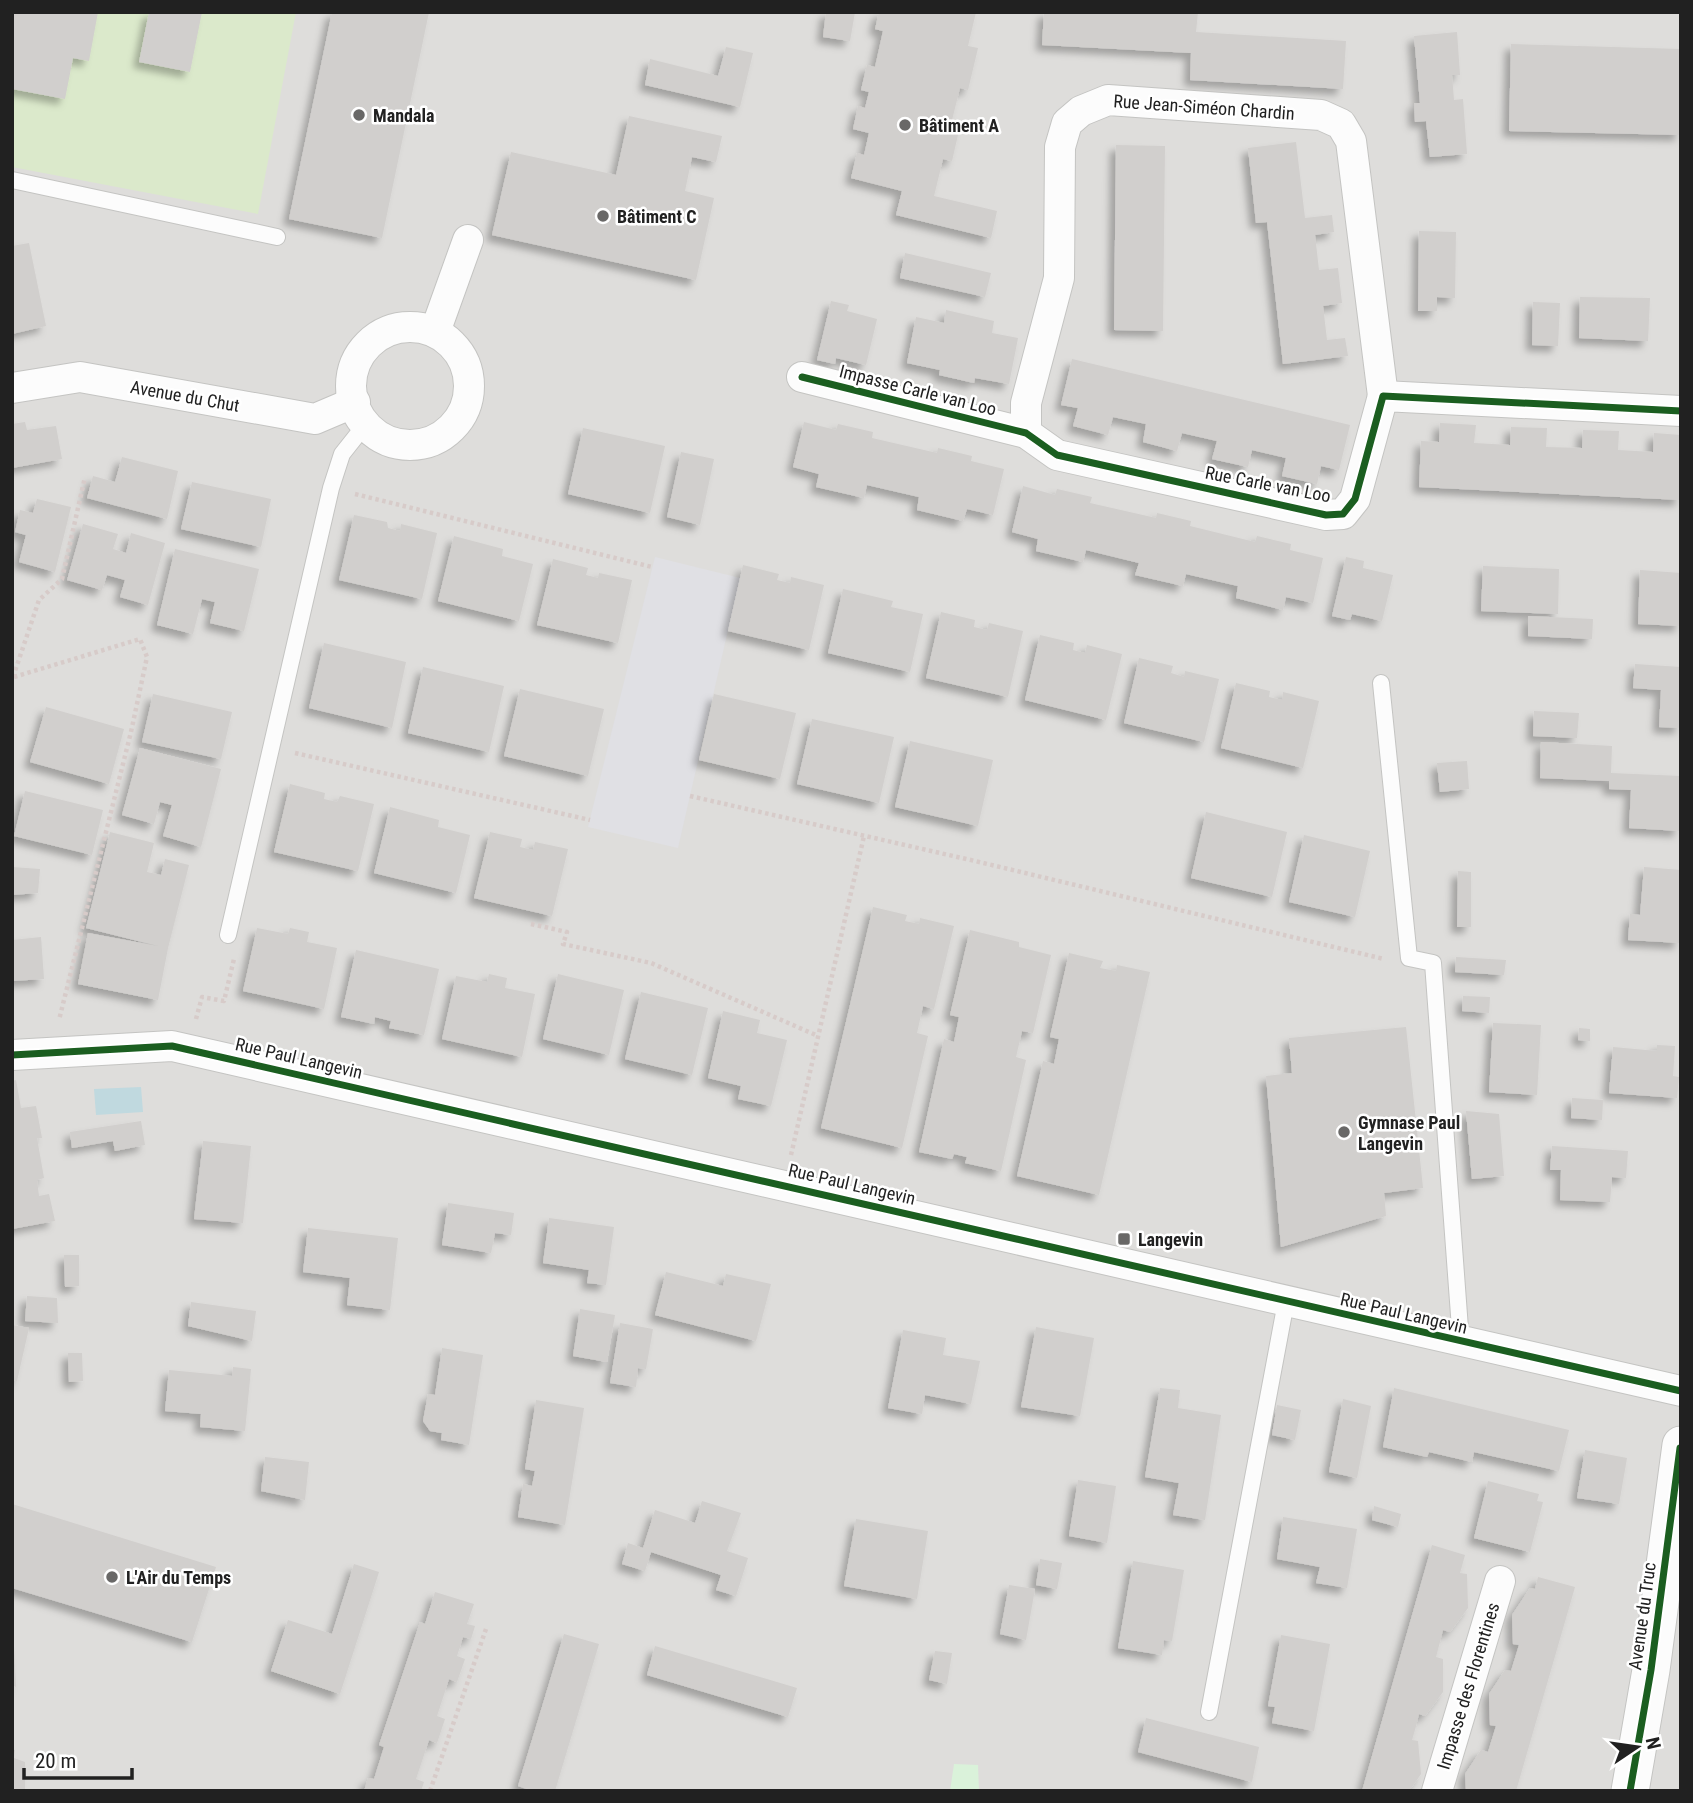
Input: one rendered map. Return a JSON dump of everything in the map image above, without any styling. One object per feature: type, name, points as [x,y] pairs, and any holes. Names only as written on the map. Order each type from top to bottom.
[{"type":"street","name":"Rue Jean-Siméon Chardin","points":[[1026,433],[1026,403],[1059,278],[1060,148],[1067,123],[1081,111],[1108,100],[1321,115],[1341,124],[1351,141],[1383,396]]},
{"type":"street","points":[[435,332],[468,240]]},
{"type":"street","points":[[416,327],[435,332],[451,343],[462,358],[468,377],[468,397],[461,416],[449,432],[432,442],[412,446],[393,444],[375,435],[360,413],[350,383],[354,364],[364,348],[379,335],[397,328],[416,327]]},
{"type":"street","name":"Avenue du Chut","points":[[12,388],[80,377],[315,419],[360,413]]},
{"type":"street","name":"Impasse Carle van Loo","points":[[802,377],[1026,433]]},
{"type":"street","points":[[1383,396],[1681,411]]},
{"type":"street","name":"Rue Carle van Loo","points":[[1026,433],[1057,455],[1326,515],[1343,514],[1355,499],[1383,396]]},
{"type":"street","name":"Rue Paul Langevin","points":[[12,1055],[172,1046],[768,1180],[1286,1302],[1681,1391]]},
{"type":"street","name":"Avenue du Truc","points":[[1630,1791],[1651,1670],[1681,1445]]},
{"type":"street","name":"Impasse des Florentines","points":[[1437,1791],[1500,1581]]},
{"type":"lane","points":[[12,180],[277,237]]},
{"type":"lane","points":[[228,935],[331,488],[360,413]]},
{"type":"lane","points":[[1381,683],[1409,957],[1433,963],[1461,1342]]},
{"type":"lane","points":[[1209,1712],[1286,1302]]},
{"type":"path","points":[[13,677],[39,600],[62,579],[85,477]]},
{"type":"path","points":[[331,488],[652,567]]},
{"type":"path","points":[[13,677],[140,639],[147,657],[131,732],[58,1021],[59,1052]]},
{"type":"path","points":[[271,748],[590,820]]},
{"type":"path","points":[[690,796],[1393,962],[1409,957]]},
{"type":"path","points":[[768,1180],[773,1158],[789,1161],[864,836]]},
{"type":"path","points":[[531,924],[567,932],[563,944],[651,963],[818,1036]]},
{"type":"path","points":[[430,1791],[487,1626]]},
{"type":"shaded area","points":[[12,12],[1681,12],[1681,1791],[12,1791]]},
{"type":"shaded area","points":[[655,557],[740,578],[678,848],[588,827]]},
{"type":"green space","points":[[12,12],[296,12],[258,214],[12,167]]},
{"type":"green space","points":[[954,1764],[978,1765],[979,1791],[950,1791]]},
{"type":"water","points":[[141,1087],[143,1112],[96,1115],[94,1089]]},
{"type":"building","points":[[12,12],[98,12],[89,61],[73,58],[65,99],[12,89]]},
{"type":"building","points":[[149,12],[202,12],[190,72],[139,62]]},
{"type":"building","name":"Mandala","points":[[332,12],[429,12],[382,238],[289,219]]},
{"type":"building","points":[[826,12],[855,12],[850,41],[823,37]]},
{"type":"building","name":"Bâtiment A","points":[[879,12],[976,12],[968,46],[978,48],[968,90],[960,88],[951,124],[960,126],[952,161],[943,159],[934,196],[997,211],[991,238],[896,215],[902,191],[851,178],[857,153],[864,155],[869,133],[853,129],[858,106],[865,108],[869,92],[861,90],[867,65],[875,67],[883,31],[875,29]]},
{"type":"building","points":[[1044,12],[1198,12],[1196,32],[1346,41],[1343,89],[1190,80],[1191,53],[1042,45]]},
{"type":"building","points":[[1457,32],[1460,75],[1452,75],[1454,100],[1463,99],[1467,154],[1430,157],[1426,121],[1415,122],[1414,103],[1420,103],[1414,36]]},
{"type":"building","points":[[1511,44],[1681,49],[1681,135],[1509,131]]},
{"type":"building","points":[[726,47],[753,53],[740,107],[645,85],[650,59],[718,76]]},
{"type":"building","name":"Bâtiment C","points":[[629,116],[722,136],[716,162],[692,157],[685,191],[714,198],[696,280],[492,235],[511,152],[616,175]]},
{"type":"building","points":[[1296,142],[1305,218],[1332,215],[1334,232],[1315,235],[1319,270],[1338,268],[1342,303],[1323,306],[1327,340],[1345,338],[1348,356],[1283,364],[1267,222],[1256,223],[1248,148]]},
{"type":"building","points":[[1116,145],[1165,146],[1163,331],[1114,330]]},
{"type":"building","points":[[1419,231],[1456,232],[1455,298],[1437,297],[1437,311],[1418,311]]},
{"type":"building","points":[[29,243],[46,326],[12,334],[12,246]]},
{"type":"building","points":[[905,253],[991,273],[985,297],[900,278]]},
{"type":"building","points":[[1580,297],[1650,298],[1648,341],[1579,338]]},
{"type":"building","points":[[831,301],[849,305],[847,311],[877,319],[866,365],[836,358],[835,364],[817,360]]},
{"type":"building","points":[[1533,302],[1560,303],[1558,346],[1532,345]]},
{"type":"building","points":[[946,310],[994,321],[992,333],[1018,338],[1009,384],[975,378],[974,383],[939,375],[940,370],[907,363],[916,317],[944,323]]},
{"type":"building","points":[[1072,359],[1350,425],[1339,470],[1321,466],[1317,484],[1282,476],[1286,458],[1252,450],[1248,467],[1212,459],[1217,441],[1182,433],[1177,451],[1143,442],[1146,424],[1113,417],[1108,435],[1073,426],[1078,408],[1061,405]]},
{"type":"building","points":[[25,422],[27,430],[56,426],[62,459],[12,468],[12,424]]},
{"type":"building","points":[[804,422],[836,430],[838,424],[873,432],[872,438],[937,453],[938,448],[972,456],[971,461],[1004,469],[993,515],[967,509],[963,521],[917,510],[919,497],[867,485],[864,498],[816,487],[819,474],[793,467]]},
{"type":"building","points":[[1440,423],[1476,425],[1474,443],[1510,445],[1511,427],[1547,428],[1546,447],[1582,448],[1583,430],[1619,431],[1618,450],[1653,452],[1654,433],[1681,435],[1681,500],[1419,487],[1421,441],[1439,442]]},
{"type":"building","points":[[583,428],[665,446],[650,513],[568,494]]},
{"type":"building","points":[[681,452],[714,459],[700,525],[667,517]]},
{"type":"building","points":[[122,457],[178,471],[167,519],[87,498],[93,476],[115,482]]},
{"type":"building","points":[[192,482],[271,499],[261,547],[181,529]]},
{"type":"building","points":[[1023,486],[1055,495],[1057,489],[1092,497],[1090,503],[1156,518],[1157,513],[1191,521],[1190,526],[1255,542],[1257,536],[1291,544],[1290,550],[1323,558],[1313,603],[1286,597],[1283,610],[1236,598],[1238,586],[1186,574],[1183,586],[1135,575],[1139,563],[1086,550],[1083,562],[1036,551],[1038,539],[1012,532]]},
{"type":"building","points":[[37,499],[71,507],[55,572],[19,562],[26,535],[15,532],[20,510],[33,513]]},
{"type":"building","points":[[354,515],[387,522],[388,528],[400,531],[401,524],[437,533],[422,599],[339,580]]},
{"type":"building","points":[[83,524],[118,534],[113,549],[126,553],[131,533],[165,543],[148,605],[120,597],[125,580],[107,575],[102,590],[67,580]]},
{"type":"building","points":[[454,536],[503,549],[502,556],[533,564],[519,621],[438,601]]},
{"type":"building","points":[[175,549],[259,569],[244,631],[210,623],[215,602],[202,599],[193,634],[157,625]]},
{"type":"building","points":[[1346,557],[1364,561],[1363,568],[1393,575],[1382,621],[1352,614],[1350,620],[1332,616]]},
{"type":"building","points":[[553,559],[588,568],[586,575],[598,578],[599,573],[632,580],[618,643],[537,625]]},
{"type":"building","points":[[743,565],[779,574],[777,580],[790,583],[791,577],[824,585],[809,650],[728,631]]},
{"type":"building","points":[[1483,566],[1559,569],[1558,614],[1481,611]]},
{"type":"building","points":[[1640,570],[1681,573],[1681,626],[1638,624]]},
{"type":"building","points":[[843,589],[893,601],[891,607],[923,614],[910,672],[828,653]]},
{"type":"building","points":[[941,612],[975,620],[974,627],[987,630],[989,623],[1023,631],[1008,697],[926,678]]},
{"type":"building","points":[[1528,616],[1593,619],[1592,639],[1528,636]]},
{"type":"building","points":[[1040,635],[1074,643],[1073,650],[1085,653],[1087,645],[1122,654],[1106,720],[1025,700]]},
{"type":"building","points":[[324,643],[406,662],[392,728],[309,708]]},
{"type":"building","points":[[1139,658],[1173,666],[1171,673],[1184,677],[1185,671],[1219,679],[1204,742],[1124,723]]},
{"type":"building","points":[[1635,664],[1681,667],[1681,728],[1659,727],[1661,690],[1633,688]]},
{"type":"building","points":[[423,667],[504,686],[489,752],[408,733]]},
{"type":"building","points":[[1236,683],[1270,691],[1269,697],[1282,700],[1283,692],[1319,701],[1303,768],[1221,748]]},
{"type":"building","points":[[520,689],[604,709],[588,776],[504,756]]},
{"type":"building","points":[[153,694],[232,712],[221,759],[142,742]]},
{"type":"building","points":[[714,694],[796,713],[780,779],[699,760]]},
{"type":"building","points":[[46,707],[124,729],[109,784],[30,762]]},
{"type":"building","points":[[1534,711],[1579,713],[1577,738],[1533,736]]},
{"type":"building","points":[[812,719],[894,737],[879,803],[797,784]]},
{"type":"building","points":[[910,741],[993,760],[978,826],[895,807]]},
{"type":"building","points":[[1541,742],[1612,746],[1611,773],[1681,776],[1680,831],[1629,828],[1631,790],[1609,789],[1609,781],[1540,778]]},
{"type":"building","points":[[140,748],[221,769],[201,847],[163,836],[172,805],[160,802],[154,824],[122,815]]},
{"type":"building","points":[[1467,761],[1469,789],[1440,792],[1437,763]]},
{"type":"building","points":[[290,784],[325,793],[324,799],[337,802],[340,796],[374,804],[358,871],[274,852]]},
{"type":"building","points":[[25,791],[103,810],[92,855],[14,836]]},
{"type":"building","points":[[390,807],[439,820],[438,827],[470,835],[456,893],[374,873]]},
{"type":"building","points":[[1206,812],[1287,832],[1272,897],[1191,878]]},
{"type":"building","points":[[110,832],[154,843],[147,872],[161,875],[165,859],[189,865],[158,1000],[78,984],[88,933],[158,946],[86,928]]},
{"type":"building","points":[[490,832],[522,839],[520,847],[533,850],[535,842],[568,849],[552,916],[474,898]]},
{"type":"building","points":[[1304,835],[1370,851],[1355,917],[1289,902]]},
{"type":"building","points":[[12,867],[40,869],[38,893],[12,895]]},
{"type":"building","points":[[1644,867],[1681,870],[1680,943],[1628,940],[1630,914],[1640,915]]},
{"type":"building","points":[[1458,871],[1471,872],[1471,927],[1457,927]]},
{"type":"building","points":[[873,907],[907,915],[905,921],[919,924],[920,918],[954,926],[934,1009],[923,1006],[917,1033],[928,1036],[902,1148],[821,1128]]},
{"type":"building","points":[[257,928],[288,934],[290,928],[309,932],[307,942],[337,948],[324,1009],[243,991]]},
{"type":"building","points":[[970,930],[1019,942],[1019,947],[1051,955],[1033,1033],[1022,1031],[1016,1057],[1026,1060],[1001,1171],[965,1163],[967,1157],[954,1154],[952,1159],[919,1152],[944,1039],[954,1042],[959,1017],[950,1015]]},
{"type":"building","points":[[41,937],[44,979],[12,981],[12,940]]},
{"type":"building","points":[[356,950],[439,969],[424,1035],[389,1028],[391,1021],[375,1017],[374,1024],[341,1017]]},
{"type":"building","points":[[1069,953],[1103,961],[1100,968],[1116,971],[1117,965],[1150,972],[1099,1195],[1017,1176],[1043,1061],[1054,1064],[1059,1039],[1050,1037]]},
{"type":"building","points":[[1456,957],[1506,960],[1504,975],[1455,972]]},
{"type":"building","points":[[489,974],[507,978],[505,988],[535,994],[522,1057],[442,1039],[456,976],[487,982]]},
{"type":"building","points":[[558,974],[624,990],[609,1055],[543,1039]]},
{"type":"building","points":[[641,992],[708,1008],[692,1075],[625,1059]]},
{"type":"building","points":[[1463,996],[1490,997],[1489,1013],[1462,1011]]},
{"type":"building","points":[[723,1011],[760,1020],[757,1033],[787,1040],[771,1106],[738,1099],[741,1086],[708,1078]]},
{"type":"building","points":[[1493,1023],[1541,1025],[1537,1095],[1489,1092]]},
{"type":"building","name":"Gymnase Paul Langevin","points":[[1406,1027],[1423,1188],[1384,1193],[1386,1216],[1281,1247],[1266,1076],[1292,1073],[1289,1038]]},
{"type":"building","points":[[1579,1028],[1590,1029],[1590,1041],[1578,1040]]},
{"type":"building","points":[[1657,1045],[1675,1046],[1673,1076],[1679,1077],[1677,1098],[1609,1093],[1613,1047],[1657,1051]]},
{"type":"building","points":[[16,1080],[21,1108],[36,1106],[42,1138],[37,1138],[44,1178],[37,1180],[39,1196],[49,1194],[55,1221],[12,1229],[12,1081]]},
{"type":"building","points":[[1572,1098],[1603,1100],[1602,1120],[1571,1118]]},
{"type":"building","points":[[1466,1111],[1499,1114],[1504,1176],[1472,1179]]},
{"type":"building","points":[[141,1121],[145,1145],[115,1151],[113,1141],[72,1148],[70,1132]]},
{"type":"building","points":[[203,1141],[251,1146],[243,1223],[194,1219]]},
{"type":"building","points":[[1552,1146],[1628,1151],[1626,1178],[1612,1177],[1610,1202],[1560,1200],[1561,1170],[1550,1170]]},
{"type":"building","points":[[448,1203],[514,1213],[511,1235],[495,1233],[491,1253],[442,1245]]},
{"type":"building","points":[[549,1218],[614,1227],[606,1285],[587,1283],[589,1270],[543,1263]]},
{"type":"building","points":[[308,1228],[398,1238],[390,1310],[347,1305],[350,1278],[303,1272]]},
{"type":"building","points":[[64,1255],[79,1255],[79,1286],[65,1287]]},
{"type":"building","points":[[666,1272],[723,1286],[726,1274],[771,1284],[756,1341],[655,1315]]},
{"type":"building","points":[[27,1296],[57,1298],[58,1323],[25,1321]]},
{"type":"building","points":[[191,1302],[256,1311],[252,1341],[188,1326]]},
{"type":"building","points":[[580,1309],[615,1315],[607,1362],[573,1356]]},
{"type":"building","points":[[620,1323],[653,1329],[646,1369],[638,1368],[636,1387],[610,1383]]},
{"type":"building","points":[[12,1325],[29,1328],[17,1381],[12,1380]]},
{"type":"building","points":[[1036,1327],[1094,1338],[1080,1416],[1021,1407]]},
{"type":"building","points":[[903,1330],[946,1338],[943,1355],[980,1361],[971,1404],[925,1395],[922,1414],[888,1408]]},
{"type":"building","points":[[442,1348],[483,1355],[469,1445],[441,1440],[442,1433],[430,1431],[423,1421],[428,1394],[435,1395]]},
{"type":"building","points":[[68,1353],[82,1353],[83,1381],[69,1382]]},
{"type":"building","points":[[233,1367],[251,1369],[245,1431],[200,1427],[201,1414],[165,1411],[169,1370],[232,1376]]},
{"type":"building","points":[[1160,1388],[1180,1390],[1178,1408],[1221,1415],[1205,1520],[1173,1515],[1179,1483],[1145,1477]]},
{"type":"building","points":[[1394,1388],[1569,1430],[1559,1471],[1474,1452],[1472,1462],[1429,1452],[1427,1457],[1383,1447]]},
{"type":"building","points":[[1343,1399],[1371,1406],[1357,1478],[1329,1472]]},
{"type":"building","points":[[536,1400],[584,1408],[565,1525],[518,1517],[523,1484],[532,1486],[535,1471],[525,1469]]},
{"type":"building","points":[[1277,1405],[1301,1410],[1295,1440],[1272,1435]]},
{"type":"building","points":[[1585,1450],[1627,1458],[1619,1504],[1577,1498]]},
{"type":"building","points":[[265,1457],[309,1462],[305,1500],[261,1491]]},
{"type":"building","points":[[1078,1480],[1116,1486],[1107,1543],[1069,1536]]},
{"type":"building","points":[[1488,1481],[1539,1494],[1537,1501],[1543,1502],[1530,1552],[1474,1538]]},
{"type":"building","points":[[702,1501],[741,1513],[727,1551],[748,1558],[736,1596],[716,1590],[721,1575],[651,1552],[645,1571],[622,1564],[628,1543],[643,1548],[655,1510],[695,1523]]},
{"type":"building","name":"L'Air du Temps","points":[[12,1504],[216,1567],[192,1642],[12,1588]]},
{"type":"building","points":[[1374,1506],[1401,1514],[1398,1527],[1372,1520]]},
{"type":"building","points":[[1283,1517],[1357,1529],[1347,1588],[1316,1583],[1320,1567],[1277,1559]]},
{"type":"building","points":[[856,1519],[928,1531],[917,1599],[844,1586]]},
{"type":"building","points":[[1432,1545],[1465,1555],[1460,1573],[1467,1574],[1468,1608],[1450,1632],[1443,1630],[1436,1657],[1443,1659],[1443,1692],[1425,1716],[1419,1714],[1412,1740],[1418,1741],[1421,1774],[1409,1791],[1362,1791]]},
{"type":"building","points":[[1040,1559],[1062,1563],[1057,1589],[1036,1585]]},
{"type":"building","points":[[1133,1561],[1184,1570],[1172,1641],[1164,1640],[1162,1655],[1118,1648]]},
{"type":"building","points":[[354,1564],[379,1572],[340,1694],[271,1671],[288,1620],[332,1634]]},
{"type":"building","points":[[1538,1577],[1575,1587],[1516,1791],[1466,1791],[1465,1774],[1481,1750],[1488,1752],[1496,1726],[1490,1725],[1489,1694],[1505,1670],[1511,1671],[1519,1645],[1513,1644],[1512,1615],[1530,1588],[1535,1589]]},
{"type":"building","points":[[1009,1585],[1035,1589],[1026,1640],[1000,1634]]},
{"type":"building","points":[[435,1592],[474,1604],[467,1624],[475,1626],[471,1639],[463,1637],[457,1656],[465,1659],[457,1682],[449,1679],[437,1716],[445,1719],[437,1743],[429,1740],[416,1779],[424,1782],[421,1791],[364,1791],[368,1778],[374,1779],[384,1747],[379,1745],[420,1622],[425,1624]]},
{"type":"building","points":[[564,1634],[599,1644],[555,1791],[532,1791],[518,1786]]},
{"type":"building","points":[[1281,1635],[1330,1644],[1314,1731],[1272,1723],[1275,1707],[1268,1706]]},
{"type":"building","points":[[14,1646],[16,1687],[12,1685]]},
{"type":"building","points":[[655,1646],[797,1688],[788,1717],[647,1675]]},
{"type":"building","points":[[935,1651],[952,1653],[947,1684],[929,1680]]},
{"type":"building","points":[[1146,1718],[1259,1747],[1252,1782],[1138,1752]]},
{"type":"building","points":[[12,1749],[15,1750],[14,1758],[25,1762],[25,1791],[12,1791]]},
{"type":"cycle path","points":[[802,377],[1026,433],[1057,455],[1326,515],[1343,514],[1355,499],[1383,396],[1681,411]]},
{"type":"cycle path","points":[[12,1055],[172,1046],[1681,1391]]},
{"type":"cycle path","points":[[1630,1791],[1651,1670],[1680,1448]]},
{"type":"place","name":"Mandala","points":[[359,115]]},
{"type":"place","name":"Bâtiment A","points":[[905,125]]},
{"type":"place","name":"Bâtiment C","points":[[603,216]]},
{"type":"place","name":"Gymnase Paul Langevin","points":[[1344,1132]]},
{"type":"place","name":"Langevin","points":[[1124,1239]]},
{"type":"place","name":"L'Air du Temps","points":[[112,1577]]}]
